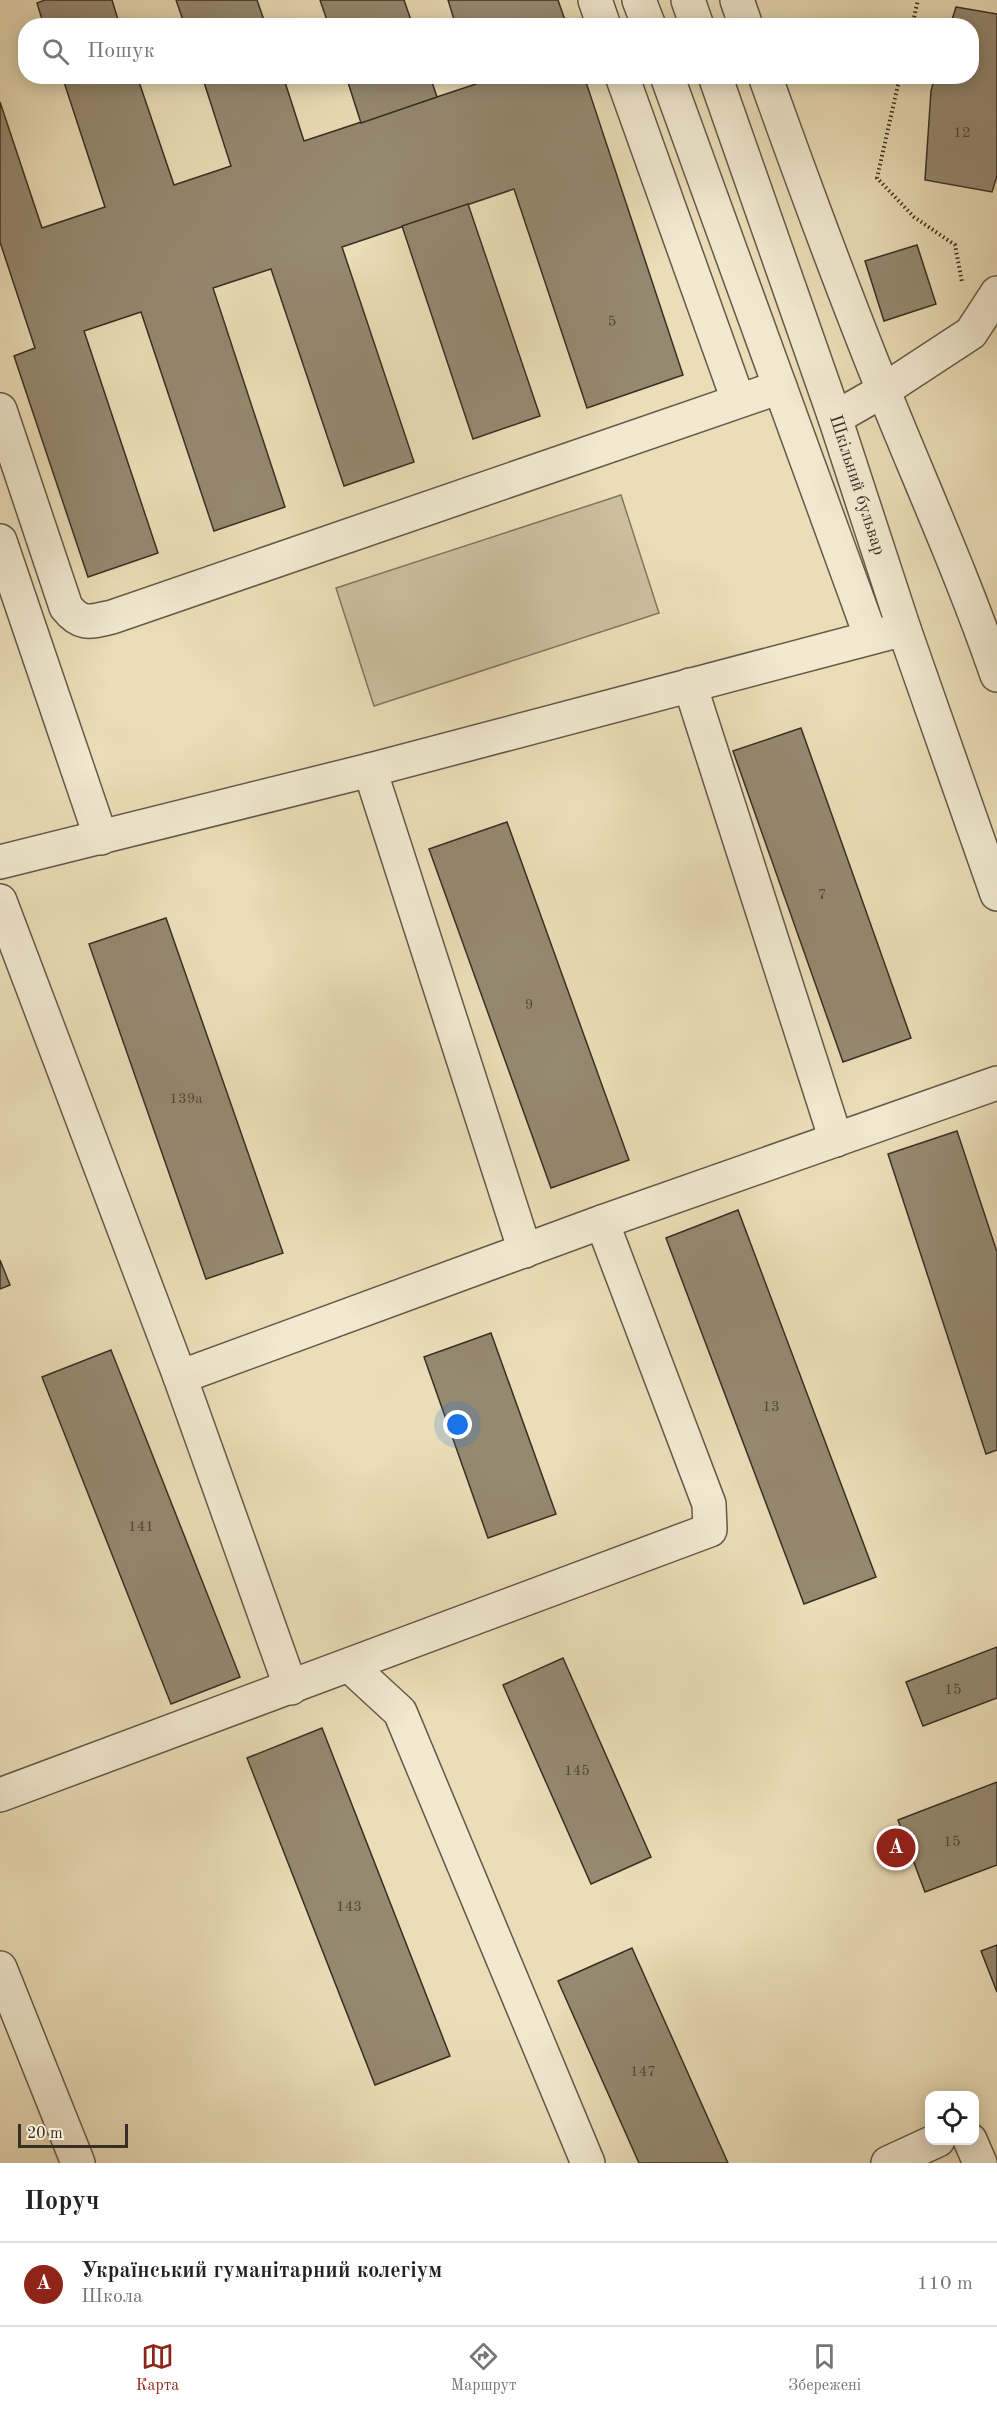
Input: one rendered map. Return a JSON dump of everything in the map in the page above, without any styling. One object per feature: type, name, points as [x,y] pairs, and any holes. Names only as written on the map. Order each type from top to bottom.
[{"type":"street","points":[[595,0],[601,18]]},
{"type":"street","points":[[639,0],[646,18]]},
{"type":"street","points":[[688,0],[694,18]]},
{"type":"street","points":[[737,0],[743,18]]},
{"type":"street","points":[[625,84],[738,400]]},
{"type":"street","points":[[670,84],[871,637]]},
{"type":"street","name":"Шкільний бульвар","points":[[718,84],[835,418],[904,629],[997,894]]},
{"type":"street","points":[[768,84],[807,194],[979,622],[997,675]]},
{"type":"street","points":[[835,418],[884,390],[971,333],[997,293]]},
{"type":"street","points":[[0,410],[66,607],[74,617],[89,622],[134,609],[780,387]]},
{"type":"street","points":[[0,541],[101,838]]},
{"type":"street","points":[[0,862],[370,770],[904,629]]},
{"type":"street","points":[[690,686],[836,1140]]},
{"type":"street","points":[[370,770],[525,1251]]},
{"type":"street","points":[[0,901],[180,1377],[291,1688]]},
{"type":"street","points":[[180,1377],[602,1222],[997,1083]]},
{"type":"street","points":[[0,1795],[710,1530],[709,1504],[602,1222]]},
{"type":"street","points":[[350,1665],[400,1712],[588,2163]]},
{"type":"street","points":[[0,1968],[78,2163]]},
{"type":"street","points":[[888,2163],[927,2145]]},
{"type":"street","points":[[972,2145],[980,2163]]},
{"type":"path","points":[[914,18],[918,0]]},
{"type":"path","points":[[898,84],[877,178],[914,216],[955,245],[971,333]]},
{"type":"shaded area","points":[[621,495],[659,613],[374,706],[336,588]]},
{"type":"building","points":[[45,0],[112,0],[118,18],[42,18],[37,3]]},
{"type":"building","points":[[176,0],[257,0],[263,18],[182,18]]},
{"type":"building","points":[[320,0],[404,0],[410,18],[326,18]]},
{"type":"building","points":[[448,0],[558,0],[564,18],[454,18]]},
{"type":"building","points":[[956,7],[997,14],[997,176],[992,192],[925,180],[933,84],[979,84],[979,18],[953,18]]},
{"type":"building","points":[[65,84],[140,84],[174,185],[231,166],[205,84],[286,84],[304,141],[476,84],[587,84],[683,375],[587,408],[514,189],[342,247],[414,462],[344,486],[271,269],[213,288],[285,507],[214,531],[141,312],[84,331],[158,553],[88,577],[14,356],[35,348],[0,242],[0,102],[42,228],[105,207]]},
{"type":"building","points":[[349,84],[433,84],[437,97],[361,123]]},
{"type":"building","points":[[468,204],[540,416],[473,439],[402,226]]},
{"type":"building","points":[[917,245],[936,304],[884,321],[865,261]]},
{"type":"building","points":[[801,728],[911,1038],[843,1062],[733,751]]},
{"type":"building","points":[[507,822],[629,1160],[551,1188],[429,849]]},
{"type":"building","points":[[166,918],[283,1253],[206,1279],[89,944]]},
{"type":"building","points":[[957,1131],[997,1252],[997,1450],[986,1454],[888,1154]]},
{"type":"building","points":[[738,1210],[876,1577],[804,1604],[666,1238]]},
{"type":"building","points":[[0,1260],[10,1285],[0,1289]]},
{"type":"building","points":[[491,1333],[556,1514],[488,1538],[424,1357]]},
{"type":"building","points":[[111,1350],[240,1677],[171,1704],[42,1377]]},
{"type":"building","points":[[997,1647],[997,1698],[923,1726],[906,1682]]},
{"type":"building","points":[[563,1658],[651,1857],[591,1884],[503,1685]]},
{"type":"building","points":[[322,1728],[450,2056],[375,2085],[247,1758]]},
{"type":"building","points":[[997,1782],[997,1865],[925,1892],[898,1820]]},
{"type":"building","points":[[997,1945],[997,1992],[981,1951]]},
{"type":"building","points":[[632,1948],[728,2163],[639,2163],[558,1981]]},
{"type":"place","name":"Український гуманітарний колегіум","points":[[896,1848]]}]
